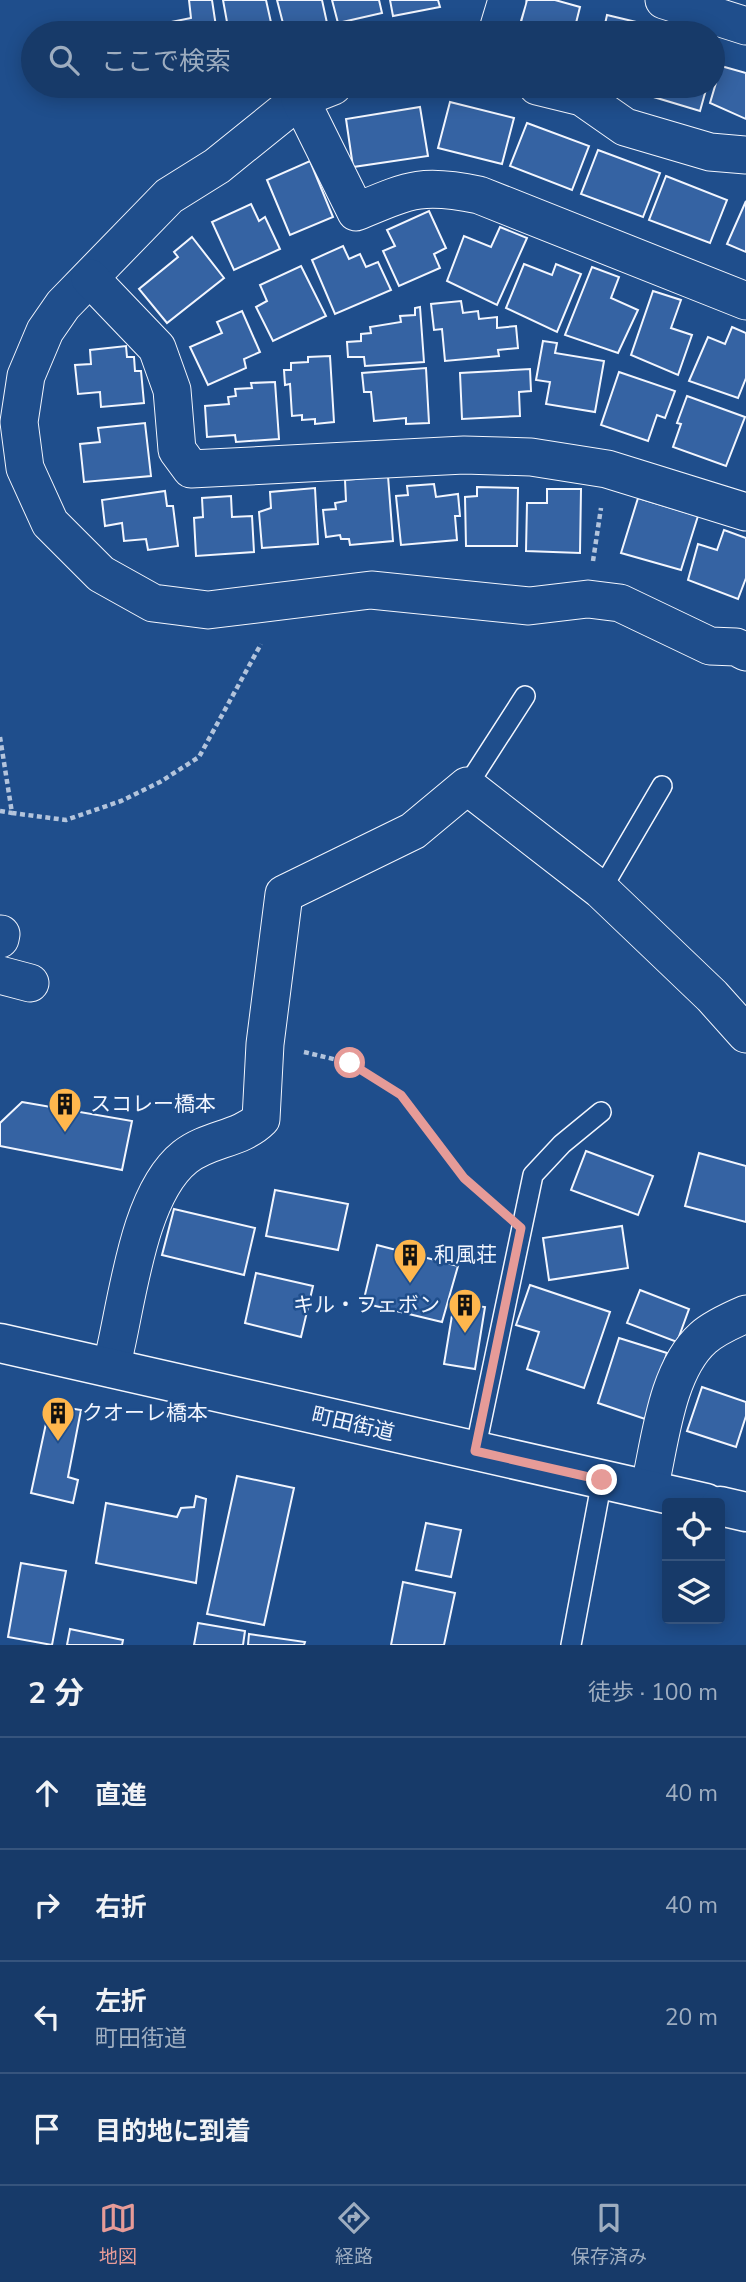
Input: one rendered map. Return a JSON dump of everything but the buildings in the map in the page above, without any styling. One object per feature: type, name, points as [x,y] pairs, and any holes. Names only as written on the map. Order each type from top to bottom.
[{"type":"main road","name":"町田街道","points":[[0,1343],[684,1498]]},
{"type":"main road","points":[[725,1507],[746,1512]]},
{"type":"street","points":[[500,21],[506,0]]},
{"type":"street","points":[[664,0],[746,26]]},
{"type":"street","points":[[583,98],[625,127],[710,152],[746,155]]},
{"type":"street","points":[[746,301],[479,195],[438,187],[404,192],[356,212],[300,99],[217,166],[169,196],[64,305],[45,331],[26,376],[19,422],[25,468],[50,523],[101,574],[153,603],[208,610],[372,590],[529,606],[588,599],[620,603],[710,646],[736,647],[746,652]]},
{"type":"street","points":[[90,278],[157,348],[172,390],[177,450],[191,469],[464,454],[531,457],[607,469],[746,512]]},
{"type":"street","points":[[111,1368],[145,1221],[165,1178],[184,1158],[206,1143],[249,1132],[261,1119],[265,1044],[284,894],[413,831],[467,786],[601,890],[712,996],[746,1034]]},
{"type":"street","points":[[649,1490],[674,1383],[684,1361],[704,1337],[746,1314]]},
{"type":"lane","points":[[467,786],[525,696]]},
{"type":"lane","points":[[601,890],[662,786]]},
{"type":"lane","points":[[475,1451],[533,1175],[562,1143],[601,1112]]},
{"type":"lane","points":[[571,1645],[602,1480]]},
{"type":"path","points":[[588,599],[607,469]]},
{"type":"path","points":[[0,811],[66,820],[121,802],[160,782],[198,757],[241,679]]},
{"type":"path","points":[[0,737],[12,813]]},
{"type":"path","points":[[265,1044],[350,1063],[401,1095],[464,1178],[521,1228]]},
{"type":"place","name":"スコレー橋本","points":[[65,1134]]},
{"type":"place","name":"和風荘","points":[[410,1285]]},
{"type":"place","name":"キル・フェボン","points":[[465,1335]]},
{"type":"place","name":"クオーレ橋本","points":[[58,1443]]},
{"type":"route","points":[[350,1063],[401,1095],[464,1178],[521,1228],[475,1451],[602,1480]]}]
